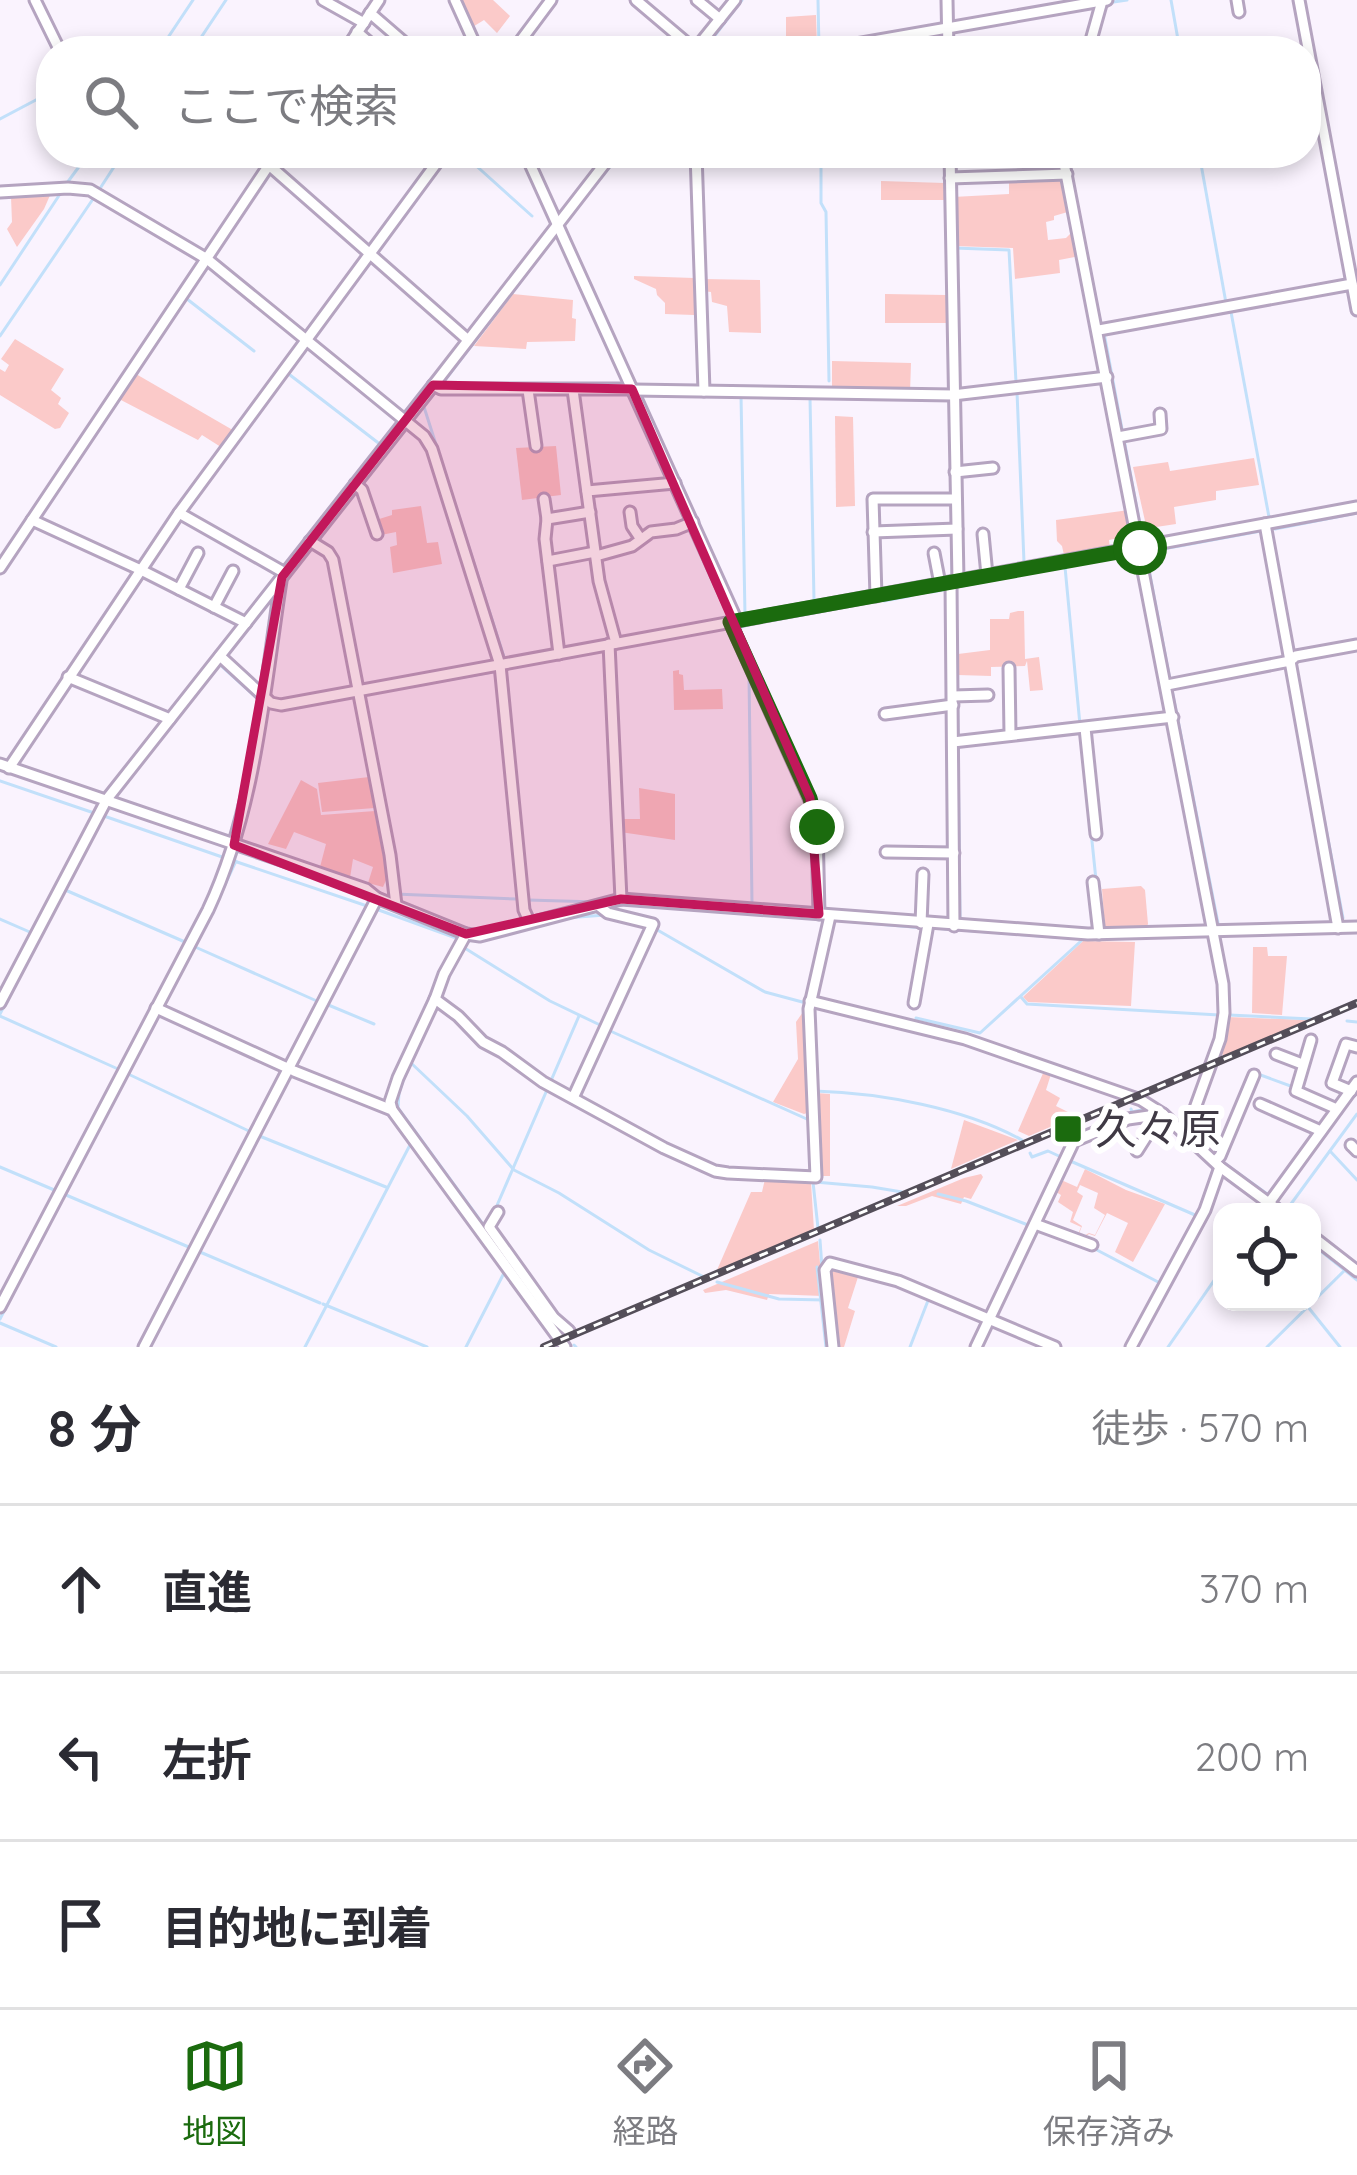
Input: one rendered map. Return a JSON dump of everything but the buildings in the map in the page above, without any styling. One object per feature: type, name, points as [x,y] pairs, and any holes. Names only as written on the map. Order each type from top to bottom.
[{"type":"street","points":[[35,0],[53,36]]},
{"type":"street","points":[[323,0],[387,36]]},
{"type":"street","points":[[355,36],[379,0]]},
{"type":"street","points":[[455,0],[471,36]]},
{"type":"street","points":[[524,36],[551,0]]},
{"type":"street","points":[[635,0],[677,36]]},
{"type":"street","points":[[697,0],[720,19]]},
{"type":"street","points":[[706,36],[735,0]]},
{"type":"street","points":[[947,0],[947,36]]},
{"type":"street","points":[[906,36],[1104,0],[1093,36]]},
{"type":"street","points":[[1299,0],[1306,36]]},
{"type":"street","points":[[364,23],[371,36]]},
{"type":"street","points":[[1321,110],[1357,310]]},
{"type":"street","points":[[0,568],[271,168]]},
{"type":"street","points":[[273,168],[469,340]]},
{"type":"street","points":[[374,904],[366,889],[8,765],[182,514],[433,168]]},
{"type":"street","points":[[435,999],[483,1042],[549,1085],[664,1148],[715,1171],[812,1177],[810,1000],[826,917],[813,807],[532,168]]},
{"type":"street","points":[[0,1003],[107,798],[602,168]]},
{"type":"street","points":[[696,168],[701,391]]},
{"type":"street","points":[[950,168],[957,529],[950,584],[956,742],[954,926]]},
{"type":"street","points":[[1066,168],[1170,684],[1223,984],[1220,1039],[1187,1130]]},
{"type":"street","points":[[950,178],[1067,174]]},
{"type":"street","points":[[0,192],[90,190],[209,261],[424,436],[500,665],[524,910],[529,922]]},
{"type":"street","points":[[1099,330],[1352,284]]},
{"type":"street","points":[[434,385],[441,389],[573,392],[951,395],[1107,377]]},
{"type":"street","points":[[528,390],[536,446]]},
{"type":"street","points":[[573,392],[610,647],[621,899]]},
{"type":"street","points":[[1160,413],[1164,444]]},
{"type":"street","points":[[1118,437],[1162,429]]},
{"type":"street","points":[[955,472],[993,468]]},
{"type":"street","points":[[355,484],[362,490],[377,534]]},
{"type":"street","points":[[587,491],[672,484]]},
{"type":"street","points":[[544,499],[559,654]]},
{"type":"street","points":[[876,596],[873,499],[956,499]]},
{"type":"street","points":[[220,656],[271,703],[359,695],[734,621],[1141,552],[1357,507]]},
{"type":"street","points":[[547,519],[587,512]]},
{"type":"street","points":[[630,512],[640,538]]},
{"type":"street","points":[[182,514],[284,575]]},
{"type":"street","points":[[35,521],[143,569],[245,623]]},
{"type":"street","points":[[548,561],[625,548],[656,531],[690,523]]},
{"type":"street","points":[[1265,528],[1338,928]]},
{"type":"street","points":[[873,532],[957,529]]},
{"type":"street","points":[[983,533],[987,575]]},
{"type":"street","points":[[310,541],[333,560],[395,897],[463,939],[621,899],[1099,934],[1215,935],[1357,927]]},
{"type":"street","points":[[179,589],[198,553]]},
{"type":"street","points":[[934,553],[950,584]]},
{"type":"street","points":[[214,607],[232,571]]},
{"type":"street","points":[[0,1307],[230,862],[253,764],[284,575]]},
{"type":"street","points":[[1170,684],[1357,644]]},
{"type":"street","points":[[1009,668],[1010,735]]},
{"type":"street","points":[[68,677],[170,719]]},
{"type":"street","points":[[885,714],[988,695]]},
{"type":"street","points":[[956,742],[1173,717]]},
{"type":"street","points":[[1082,727],[1096,834]]},
{"type":"street","points":[[886,852],[954,854]]},
{"type":"street","points":[[914,1003],[925,923],[922,874]]},
{"type":"street","points":[[1093,882],[1099,934]]},
{"type":"street","points":[[144,1347],[374,904],[395,897]]},
{"type":"street","points":[[573,1098],[651,927],[648,921],[608,913],[599,906]]},
{"type":"street","points":[[463,939],[390,1102],[552,1320],[565,1347]]},
{"type":"street","points":[[810,1000],[965,1039],[1141,1100],[1187,1130],[1218,1161],[1274,1203]]},
{"type":"street","points":[[156,1008],[392,1110]]},
{"type":"street","points":[[1311,1040],[1295,1091],[1335,1108]]},
{"type":"street","points":[[1272,1200],[1351,1088],[1333,1083],[1346,1044],[1357,1048]]},
{"type":"street","points":[[1276,1054],[1302,1064]]},
{"type":"street","points":[[1131,1347],[1205,1210],[1218,1161],[1254,1075]]},
{"type":"street","points":[[1260,1104],[1319,1130]]},
{"type":"street","points":[[1137,1151],[1160,1114]]},
{"type":"street","points":[[976,1347],[1074,1141],[1128,1119],[1160,1114]]},
{"type":"street","points":[[487,1231],[498,1212]]},
{"type":"street","points":[[1034,1224],[1092,1245]]},
{"type":"street","points":[[1321,1241],[1351,1259],[1357,1271]]},
{"type":"street","points":[[833,1347],[827,1263],[898,1281],[1055,1347]]},
{"type":"street","points":[[552,1320],[569,1330]]},
{"type":"highlighted area","points":[[433,385],[632,389],[810,798],[819,914],[621,899],[466,934],[234,845],[282,577]]},
{"type":"shaded area","points":[[458,0],[493,0],[510,16],[497,33],[484,20],[471,28]]},
{"type":"shaded area","points":[[816,15],[817,36],[786,36],[786,17]]},
{"type":"shaded area","points":[[1065,176],[1071,211],[1046,222],[1048,240],[1066,238],[1075,227],[1080,256],[1059,260],[1060,273],[1015,279],[1013,248],[954,246],[953,197],[1009,194],[1009,178]]},
{"type":"shaded area","points":[[881,181],[945,183],[945,200],[881,200]]},
{"type":"shaded area","points":[[51,193],[17,247],[7,229],[12,222],[11,197]]},
{"type":"shaded area","points":[[634,276],[694,278],[694,315],[665,314],[665,303],[656,289]]},
{"type":"shaded area","points":[[702,279],[760,280],[761,333],[729,332],[727,306],[712,302],[711,292],[703,291]]},
{"type":"shaded area","points":[[513,294],[573,300],[575,341],[527,342],[526,349],[474,346]]},
{"type":"shaded area","points":[[885,294],[946,295],[947,323],[885,323]]},
{"type":"shaded area","points":[[15,339],[64,369],[51,390],[69,413],[60,428],[0,395],[0,369],[5,372],[9,365],[1,359]]},
{"type":"shaded area","points":[[832,361],[911,363],[910,393],[832,391]]},
{"type":"shaded area","points":[[136,374],[231,429],[234,432],[224,449],[119,399]]},
{"type":"shaded area","points":[[835,416],[853,417],[855,506],[836,507]]},
{"type":"shaded area","points":[[556,446],[561,495],[522,500],[516,448]]},
{"type":"shaded area","points":[[1254,458],[1259,485],[1216,491],[1216,500],[1174,507],[1176,524],[1143,529],[1133,467],[1168,462],[1170,471]]},
{"type":"shaded area","points":[[421,506],[427,543],[438,542],[442,564],[393,573],[390,547],[397,545],[396,532],[381,535],[376,520],[392,515],[392,510]]},
{"type":"shaded area","points":[[1129,510],[1133,535],[1109,540],[1110,549],[1064,555],[1057,541],[1056,520]]},
{"type":"shaded area","points":[[1024,611],[1025,659],[1039,657],[1043,690],[1030,691],[1027,661],[1025,666],[991,667],[991,676],[958,675],[958,654],[990,650],[990,619],[1009,619],[1010,613]]},
{"type":"shaded area","points":[[679,670],[684,690],[722,689],[723,709],[674,710],[673,671]]},
{"type":"shaded area","points":[[369,777],[375,808],[322,812],[318,783]]},
{"type":"shaded area","points":[[301,780],[317,789],[321,815],[375,811],[387,878],[383,887],[368,883],[373,867],[353,859],[350,878],[320,867],[326,844],[294,832],[286,849],[268,844]]},
{"type":"shaded area","points":[[639,788],[675,794],[675,840],[620,832],[620,819],[640,819]]},
{"type":"shaded area","points":[[1141,886],[1146,928],[1105,929],[1102,889]]},
{"type":"shaded area","points":[[1083,941],[1135,942],[1131,1006],[1028,1002],[1023,997]]},
{"type":"shaded area","points":[[1253,947],[1267,947],[1268,956],[1287,956],[1282,1015],[1252,1013]]},
{"type":"shaded area","points":[[803,1012],[804,1114],[773,1102],[798,1059],[796,1022]]},
{"type":"shaded area","points":[[1227,1017],[1308,1020],[1217,1057]]},
{"type":"shaded area","points":[[1044,1071],[1051,1074],[1046,1090],[1060,1098],[1056,1106],[1076,1116],[1029,1136],[1018,1131]]},
{"type":"shaded area","points":[[816,1093],[830,1094],[830,1176],[820,1176]]},
{"type":"shaded area","points":[[964,1120],[1018,1140],[951,1169]]},
{"type":"shaded area","points":[[1085,1169],[1165,1204],[1133,1262],[1115,1252],[1128,1223],[1107,1213],[1095,1236],[1089,1234],[1082,1239],[1077,1237],[1081,1227],[1070,1222],[1073,1212],[1058,1202],[1061,1195],[1053,1190],[1059,1179],[1077,1187]],"holes":[[[1080,1185],[1098,1193],[1094,1208],[1105,1215],[1095,1235],[1078,1236],[1082,1226],[1073,1220],[1083,1196],[1077,1192]]]},
{"type":"shaded area","points":[[981,1174],[971,1199],[964,1197],[961,1204],[932,1196],[897,1206],[964,1178]]},
{"type":"shaded area","points":[[765,1179],[811,1183],[814,1230],[717,1270],[751,1192],[762,1192]]},
{"type":"shaded area","points":[[818,1241],[823,1296],[769,1294],[767,1300],[703,1290]]},
{"type":"shaded area","points":[[828,1270],[858,1277],[848,1308],[855,1311],[844,1347],[836,1347]]},
{"type":"waterway","points":[[169,36],[193,0]]},
{"type":"waterway","points":[[202,36],[226,0]]},
{"type":"waterway","points":[[531,36],[557,0]]},
{"type":"waterway","points":[[714,36],[742,0]]},
{"type":"waterway","points":[[818,0],[819,36]]},
{"type":"waterway","points":[[1107,3],[1127,0]]},
{"type":"waterway","points":[[1171,0],[1177,36]]},
{"type":"waterway","points":[[1098,32],[1107,3]]},
{"type":"waterway","points":[[930,36],[943,34]]},
{"type":"waterway","points":[[0,119],[36,100]]},
{"type":"waterway","points":[[67,183],[78,168]]},
{"type":"waterway","points":[[99,190],[113,168]]},
{"type":"waterway","points":[[479,168],[532,216]]},
{"type":"waterway","points":[[569,217],[609,168]]},
{"type":"waterway","points":[[821,168],[829,381]]},
{"type":"waterway","points":[[1070,168],[1101,325]]},
{"type":"waterway","points":[[1202,168],[1226,303]]},
{"type":"waterway","points":[[214,257],[268,174]]},
{"type":"waterway","points":[[0,285],[62,191]]},
{"type":"waterway","points":[[0,336],[93,199]]},
{"type":"waterway","points":[[442,384],[557,234]]},
{"type":"waterway","points":[[954,248],[1009,250],[1016,382]]},
{"type":"waterway","points":[[947,253],[948,291]]},
{"type":"waterway","points":[[183,301],[209,265]]},
{"type":"waterway","points":[[226,457],[362,272]]},
{"type":"waterway","points":[[1357,273],[1357,283]]},
{"type":"waterway","points":[[696,294],[698,356]]},
{"type":"waterway","points":[[187,299],[254,351]]},
{"type":"waterway","points":[[1231,312],[1269,517]]},
{"type":"waterway","points":[[1106,333],[1143,541]]},
{"type":"waterway","points":[[290,375],[381,445]]},
{"type":"waterway","points":[[425,405],[435,392]]},
{"type":"waterway","points":[[1017,392],[1024,562]]},
{"type":"waterway","points":[[471,394],[569,394]]},
{"type":"waterway","points":[[579,394],[629,394]]},
{"type":"waterway","points":[[741,395],[745,615]]},
{"type":"waterway","points":[[950,397],[951,435]]},
{"type":"waterway","points":[[810,398],[814,600]]},
{"type":"waterway","points":[[424,407],[504,657]]},
{"type":"waterway","points":[[951,451],[952,495]]},
{"type":"waterway","points":[[361,484],[378,463]]},
{"type":"waterway","points":[[952,505],[952,525]]},
{"type":"waterway","points":[[1275,529],[1357,513]]},
{"type":"waterway","points":[[1065,567],[1261,531]]},
{"type":"waterway","points":[[952,535],[952,575]]},
{"type":"waterway","points":[[1146,554],[1170,680]]},
{"type":"waterway","points":[[1013,576],[1065,567],[1080,725]]},
{"type":"waterway","points":[[957,587],[978,583]]},
{"type":"waterway","points":[[932,592],[948,589]]},
{"type":"waterway","points":[[884,601],[910,596]]},
{"type":"waterway","points":[[956,607],[958,736]]},
{"type":"waterway","points":[[769,621],[829,610]]},
{"type":"waterway","points":[[758,622],[738,628],[760,677]]},
{"type":"waterway","points":[[511,667],[726,628]]},
{"type":"waterway","points":[[203,684],[219,664],[259,700]]},
{"type":"waterway","points":[[506,670],[523,853]]},
{"type":"waterway","points":[[290,708],[498,671]]},
{"type":"waterway","points":[[752,674],[752,903]]},
{"type":"waterway","points":[[1172,690],[1218,923]]},
{"type":"waterway","points":[[771,702],[815,799],[821,826]]},
{"type":"waterway","points":[[1302,702],[1343,918]]},
{"type":"waterway","points":[[958,745],[960,917]]},
{"type":"waterway","points":[[0,781],[94,813]]},
{"type":"waterway","points":[[1089,812],[1096,880]]},
{"type":"waterway","points":[[104,816],[225,858]]},
{"type":"waterway","points":[[213,910],[236,861]]},
{"type":"waterway","points":[[237,862],[370,907]]},
{"type":"waterway","points":[[63,889],[185,942]]},
{"type":"waterway","points":[[395,894],[517,899]]},
{"type":"waterway","points":[[528,900],[597,902]]},
{"type":"waterway","points":[[617,904],[810,918]]},
{"type":"waterway","points":[[376,909],[467,942]]},
{"type":"waterway","points":[[566,918],[605,915]]},
{"type":"waterway","points":[[0,919],[32,933]]},
{"type":"waterway","points":[[832,920],[924,928]]},
{"type":"waterway","points":[[654,928],[765,992],[806,1003]]},
{"type":"waterway","points":[[933,928],[1082,939],[1357,932]]},
{"type":"waterway","points":[[916,1018],[980,1033],[1081,941]]},
{"type":"waterway","points":[[193,946],[319,1002]]},
{"type":"waterway","points":[[463,947],[550,1001],[600,1025]]},
{"type":"waterway","points":[[812,975],[817,955]]},
{"type":"waterway","points":[[163,1006],[178,977]]},
{"type":"waterway","points":[[0,1014],[18,978]]},
{"type":"waterway","points":[[1021,997],[1027,1004],[1219,1015]]},
{"type":"waterway","points":[[326,1004],[374,1024]]},
{"type":"waterway","points":[[145,1040],[160,1012]]},
{"type":"waterway","points":[[1229,1015],[1311,1019]]},
{"type":"waterway","points":[[0,1016],[118,1069]]},
{"type":"waterway","points":[[495,1210],[579,1016]]},
{"type":"waterway","points":[[1347,1021],[1357,1022]]},
{"type":"waterway","points":[[608,1030],[809,1120]]},
{"type":"waterway","points":[[806,1044],[810,1130]]},
{"type":"waterway","points":[[504,1059],[525,1074]]},
{"type":"waterway","points":[[410,1062],[467,1116],[514,1170],[702,1276]]},
{"type":"waterway","points":[[407,1069],[398,1108],[485,1227]]},
{"type":"waterway","points":[[126,1073],[251,1132]]},
{"type":"waterway","points":[[1255,1073],[1296,1088]]},
{"type":"waterway","points":[[815,1091],[922,1104],[1022,1140]]},
{"type":"waterway","points":[[1131,1109],[1146,1109]]},
{"type":"waterway","points":[[1169,1114],[1270,1196]]},
{"type":"waterway","points":[[1292,1203],[1357,1114]]},
{"type":"waterway","points":[[70,1184],[96,1134]]},
{"type":"waterway","points":[[1291,1165],[1314,1134]]},
{"type":"waterway","points":[[257,1135],[386,1187]]},
{"type":"waterway","points":[[305,1347],[411,1143]]},
{"type":"waterway","points":[[1030,1153],[1032,1157],[1048,1151],[1061,1157]]},
{"type":"waterway","points":[[1330,1151],[1357,1180]]},
{"type":"waterway","points":[[1068,1160],[1195,1215]]},
{"type":"waterway","points":[[0,1167],[191,1248]]},
{"type":"waterway","points":[[1199,1213],[1214,1167]]},
{"type":"waterway","points":[[785,1180],[813,1182]]},
{"type":"waterway","points":[[813,1182],[818,1228]]},
{"type":"waterway","points":[[815,1182],[902,1192]]},
{"type":"waterway","points":[[1245,1191],[1260,1203]]},
{"type":"waterway","points":[[938,1194],[1028,1225]]},
{"type":"waterway","points":[[0,1319],[48,1224]]},
{"type":"waterway","points":[[1321,1236],[1351,1261]]},
{"type":"waterway","points":[[820,1240],[822,1268]]},
{"type":"waterway","points":[[1095,1249],[1160,1283]]},
{"type":"waterway","points":[[1321,1251],[1357,1280]]},
{"type":"waterway","points":[[200,1252],[320,1303]]},
{"type":"waterway","points":[[817,1267],[826,1347]]},
{"type":"waterway","points":[[1267,1347],[1345,1270]]},
{"type":"waterway","points":[[466,1347],[505,1271]]},
{"type":"waterway","points":[[717,1282],[779,1299],[824,1300]]},
{"type":"waterway","points":[[1168,1347],[1213,1282]]},
{"type":"waterway","points":[[910,1347],[929,1298]]},
{"type":"waterway","points":[[323,1304],[427,1347]]},
{"type":"waterway","points":[[1311,1311],[1340,1347]]},
{"type":"waterway","points":[[0,1323],[56,1347]]},
{"type":"railway","points":[[544,1347],[1357,1003]]},
{"type":"place","name":"久々原","points":[[1068,1129]]},
{"type":"route","points":[[817,827],[810,798],[730,622],[1140,548]]}]
